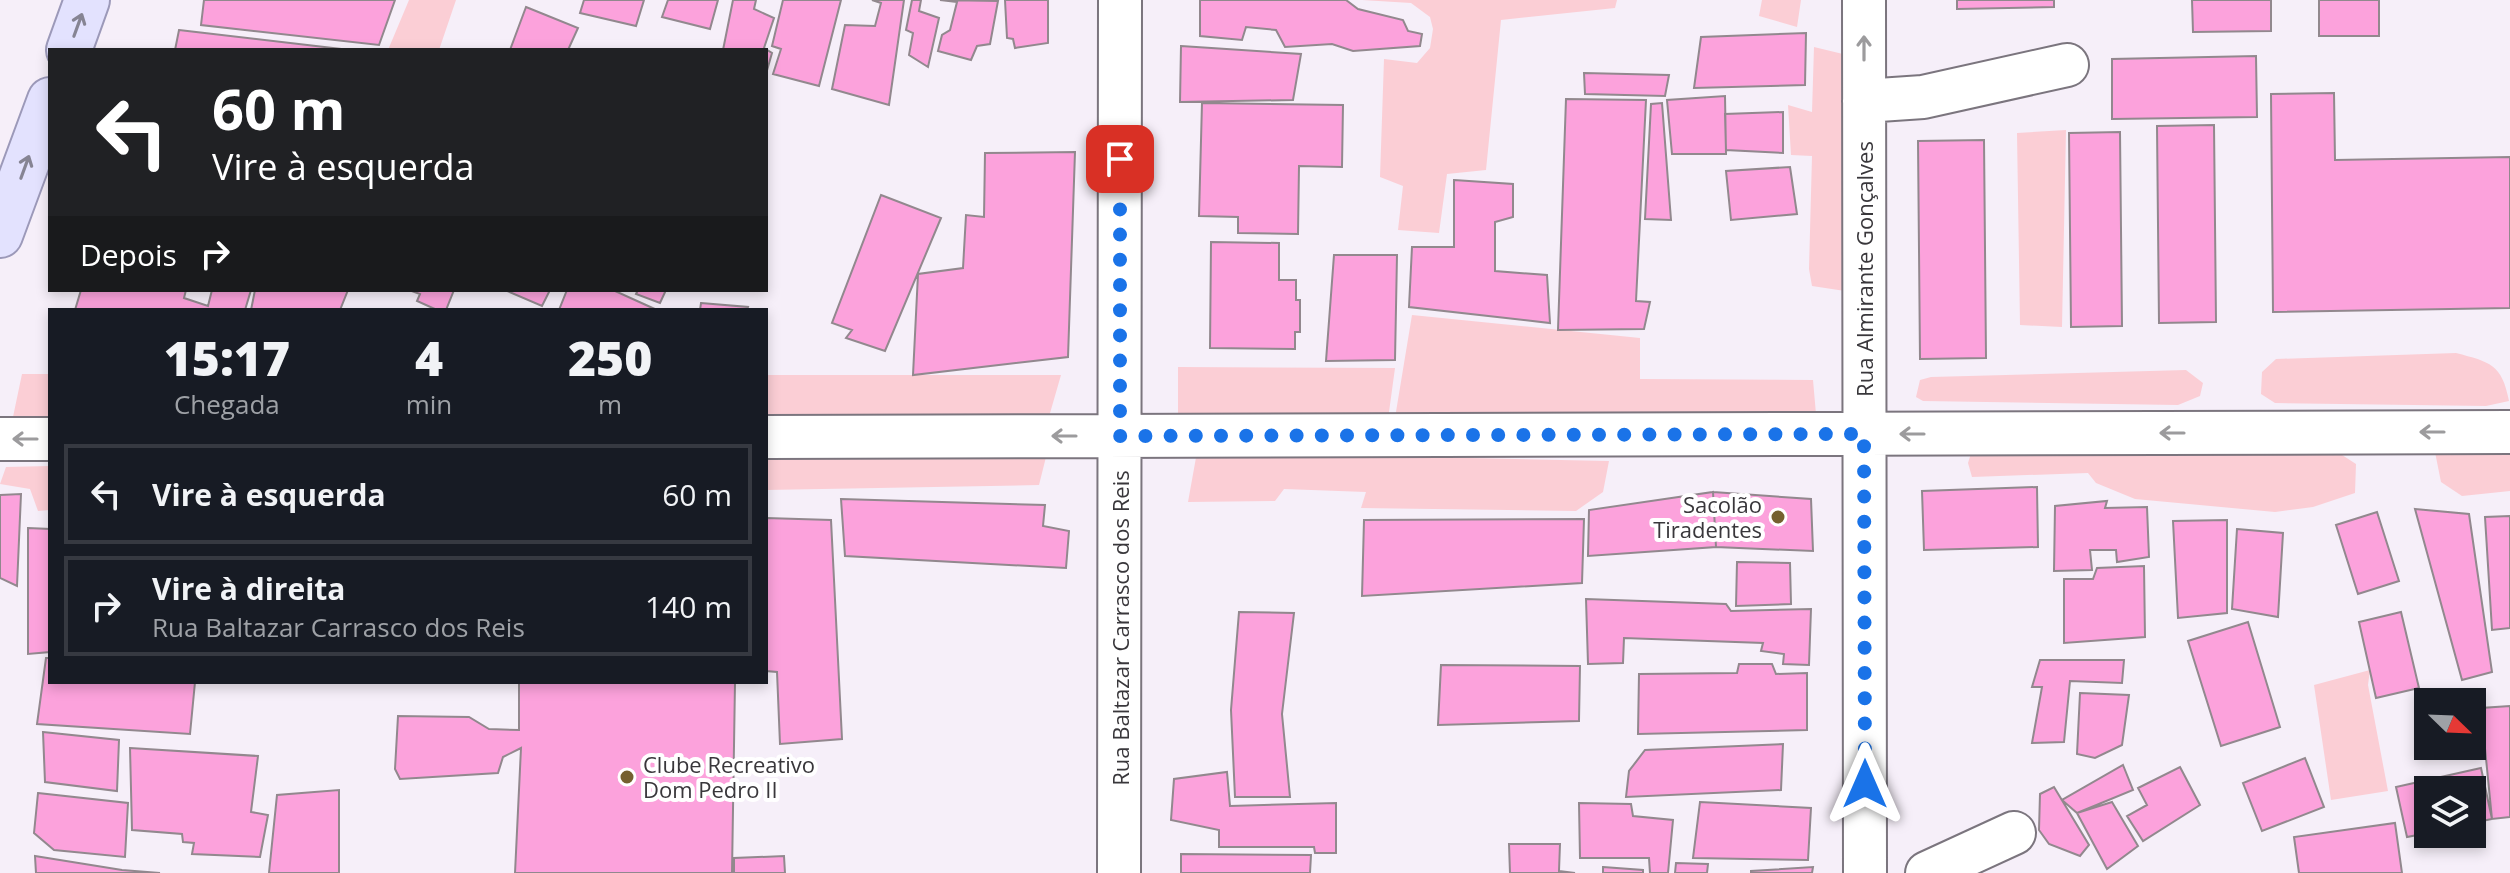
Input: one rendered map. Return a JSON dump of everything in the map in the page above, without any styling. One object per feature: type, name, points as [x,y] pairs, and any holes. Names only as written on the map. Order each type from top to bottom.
[{"type":"main road","points":[[70,48],[87,0]]},
{"type":"main road","points":[[0,235],[48,105]]},
{"type":"street","name":"Rua Baltazar Carrasco dos Reis","points":[[1119,873],[1120,0]]},
{"type":"street","name":"Rua Almirante Gonçalves","points":[[1864,0],[1865,873]]},
{"type":"street","points":[[1864,101],[1923,97],[2067,65]]},
{"type":"street","points":[[768,437],[2510,432]]},
{"type":"street","points":[[0,439],[48,439]]},
{"type":"street","points":[[1927,873],[2014,833]]},
{"type":"shaded area","points":[[409,0],[456,0],[440,48],[389,48]]},
{"type":"shaded area","points":[[1362,0],[1617,0],[1615,8],[1501,20],[1486,170],[1447,174],[1439,233],[1398,230],[1403,186],[1380,177],[1384,59],[1417,63],[1430,48],[1433,29],[1430,17],[1411,3]]},
{"type":"shaded area","points":[[1762,0],[1801,0],[1797,27],[1759,16]]},
{"type":"shaded area","points":[[1814,47],[1847,55],[1845,291],[1812,286],[1809,269],[1812,156],[1791,155],[1788,105],[1812,112]]},
{"type":"shaded area","points":[[2066,130],[2062,327],[2020,325],[2017,133]]},
{"type":"shaded area","points":[[1412,315],[1640,338],[1640,379],[1813,380],[1818,437],[1392,436]]},
{"type":"shaded area","points":[[2456,353],[2493,366],[2503,379],[2509,401],[2486,406],[2275,403],[2261,394],[2262,372],[2276,359]]},
{"type":"shaded area","points":[[1178,367],[1395,368],[1386,434],[1178,430]]},
{"type":"shaded area","points":[[2186,370],[2203,383],[2200,396],[2178,405],[1923,401],[1916,397],[1920,380],[1931,377]]},
{"type":"shaded area","points":[[22,374],[48,374],[48,454],[5,455]]},
{"type":"shaded area","points":[[768,375],[1061,375],[1044,434],[768,440]]},
{"type":"shaded area","points":[[2434,447],[2510,447],[2510,491],[2462,496],[2441,482]]},
{"type":"shaded area","points":[[1972,450],[2339,453],[2356,464],[2355,493],[2313,507],[2275,512],[2135,499],[2096,483],[2088,473],[1972,477],[1968,463]]},
{"type":"shaded area","points":[[1197,452],[1609,461],[1603,492],[1576,511],[1361,508],[1366,492],[1284,489],[1275,501],[1188,502]]},
{"type":"shaded area","points":[[1047,453],[1039,485],[768,490],[768,457]]},
{"type":"shaded area","points":[[48,466],[48,510],[38,511],[30,489],[0,484],[6,467]]},
{"type":"shaded area","points":[[2370,670],[2368,685],[2388,791],[2331,800],[2314,685]]},
{"type":"building","points":[[204,0],[395,0],[379,45],[201,25]]},
{"type":"building","points":[[584,0],[644,0],[636,26],[580,13]]},
{"type":"building","points":[[668,0],[718,0],[710,29],[662,17]]},
{"type":"building","points":[[733,0],[756,0],[754,9],[774,18],[764,48],[723,48]]},
{"type":"building","points":[[783,0],[841,0],[819,86],[773,74],[781,49],[772,46]]},
{"type":"building","points":[[872,0],[904,0],[889,105],[832,89],[845,25],[875,26],[881,3]]},
{"type":"building","points":[[912,0],[921,0],[919,11],[939,18],[928,67],[909,55],[913,33],[906,30]]},
{"type":"building","points":[[940,0],[998,1],[990,44],[977,46],[971,60],[938,51],[942,35],[950,30],[957,2]]},
{"type":"building","points":[[1005,0],[1048,0],[1048,43],[1015,48],[1013,39],[1007,38]]},
{"type":"building","points":[[1200,0],[1346,0],[1358,9],[1403,20],[1408,31],[1422,34],[1420,46],[1353,51],[1332,44],[1285,47],[1276,30],[1246,27],[1242,40],[1200,36]]},
{"type":"building","points":[[1957,0],[2054,0],[2054,7],[1957,9]]},
{"type":"building","points":[[2192,0],[2271,0],[2271,31],[2193,32]]},
{"type":"building","points":[[2319,0],[2379,0],[2379,36],[2319,36]]},
{"type":"building","points":[[526,7],[578,28],[569,48],[511,48]]},
{"type":"building","points":[[179,30],[333,48],[175,48]]},
{"type":"building","points":[[1806,33],[1805,85],[1694,88],[1701,37]]},
{"type":"building","points":[[1181,46],[1301,54],[1293,100],[1180,102]]},
{"type":"building","points":[[2256,56],[2257,117],[2112,119],[2112,59]]},
{"type":"building","points":[[1584,73],[1669,75],[1665,96],[1585,94]]},
{"type":"building","points":[[2334,93],[2335,160],[2510,157],[2510,308],[2273,312],[2271,94]]},
{"type":"building","points":[[1725,96],[1726,154],[1672,154],[1667,100]]},
{"type":"building","points":[[1566,99],[1646,100],[1636,301],[1650,302],[1644,329],[1558,330]]},
{"type":"building","points":[[1202,103],[1343,105],[1342,167],[1299,166],[1298,234],[1238,233],[1238,217],[1199,216]]},
{"type":"building","points":[[1662,103],[1671,220],[1645,219],[1651,104]]},
{"type":"building","points":[[1783,112],[1783,153],[1726,150],[1725,114]]},
{"type":"building","points":[[2214,125],[2216,322],[2159,323],[2157,126]]},
{"type":"building","points":[[2120,132],[2122,326],[2071,327],[2069,133]]},
{"type":"building","points":[[1984,140],[1986,358],[1920,359],[1918,141]]},
{"type":"building","points":[[1075,152],[1068,357],[913,375],[918,274],[963,268],[966,215],[984,217],[985,153]]},
{"type":"building","points":[[1790,167],[1797,214],[1731,220],[1726,171]]},
{"type":"building","points":[[1454,180],[1513,184],[1513,217],[1495,222],[1495,271],[1547,275],[1550,323],[1409,307],[1412,247],[1454,247]]},
{"type":"building","points":[[881,195],[941,218],[885,351],[846,338],[852,330],[832,323]]},
{"type":"building","points":[[1211,242],[1279,243],[1279,280],[1296,280],[1296,300],[1300,300],[1300,332],[1295,332],[1295,349],[1210,348]]},
{"type":"building","points":[[1334,255],[1397,255],[1395,360],[1326,361]]},
{"type":"building","points":[[80,292],[186,292],[184,298],[208,306],[212,292],[250,292],[246,308],[76,308]]},
{"type":"building","points":[[255,292],[347,292],[341,308],[251,308]]},
{"type":"building","points":[[414,292],[453,292],[447,308],[433,308],[417,301],[420,294]]},
{"type":"building","points":[[510,292],[549,292],[542,306]]},
{"type":"building","points":[[566,292],[617,292],[653,308],[560,308]]},
{"type":"building","points":[[637,292],[665,292],[660,303]]},
{"type":"building","points":[[701,303],[748,307],[748,308],[700,308]]},
{"type":"building","points":[[2037,487],[2038,547],[1924,550],[1922,491]]},
{"type":"building","points":[[1713,492],[1811,499],[1813,551],[1716,547]]},
{"type":"building","points":[[1713,492],[1716,547],[1588,556],[1589,510]]},
{"type":"building","points":[[21,494],[17,586],[0,578],[0,495]]},
{"type":"building","points":[[841,499],[1045,505],[1043,526],[1069,531],[1066,568],[845,556]]},
{"type":"building","points":[[2107,501],[2105,508],[2147,507],[2149,557],[2117,562],[2116,550],[2090,550],[2092,570],[2054,571],[2055,506]]},
{"type":"building","points":[[2415,509],[2469,514],[2492,672],[2462,680]]},
{"type":"building","points":[[2377,512],[2399,581],[2358,594],[2336,525]]},
{"type":"building","points":[[2510,516],[2510,628],[2492,630],[2485,517]]},
{"type":"building","points":[[768,518],[831,520],[842,739],[780,744],[777,672],[768,671]]},
{"type":"building","points":[[1584,519],[1582,583],[1362,596],[1364,520]]},
{"type":"building","points":[[2227,520],[2227,613],[2178,618],[2173,521]]},
{"type":"building","points":[[28,528],[48,529],[48,652],[28,654]]},
{"type":"building","points":[[2237,529],[2283,533],[2278,617],[2232,609]]},
{"type":"building","points":[[1737,562],[1790,563],[1791,604],[1736,606]]},
{"type":"building","points":[[2144,566],[2145,637],[2064,643],[2064,579],[2093,579],[2097,568]]},
{"type":"building","points":[[1586,599],[1726,604],[1731,611],[1811,609],[1809,665],[1783,664],[1784,654],[1761,651],[1763,643],[1624,638],[1623,663],[1588,664]]},
{"type":"building","points":[[1239,612],[1294,613],[1282,714],[1290,797],[1235,797],[1231,710]]},
{"type":"building","points":[[2401,612],[2419,688],[2376,698],[2359,622]]},
{"type":"building","points":[[2248,622],[2280,727],[2221,746],[2188,641]]},
{"type":"building","points":[[46,658],[48,684],[195,684],[190,734],[37,724]]},
{"type":"building","points":[[2040,660],[2124,660],[2122,683],[2070,681],[2064,742],[2032,743],[2042,687],[2032,687]]},
{"type":"building","points":[[1739,664],[1772,664],[1776,674],[1807,673],[1807,730],[1638,734],[1639,674],[1737,673]]},
{"type":"building","points":[[1441,665],[1580,666],[1579,721],[1438,725]]},
{"type":"building","name":"Clube Recreativo Dom Pedro II","points":[[519,684],[735,684],[732,873],[515,873],[521,748],[503,757],[498,773],[400,779],[395,769],[398,716],[469,717],[489,729],[519,730]]},
{"type":"building","points":[[2080,693],[2129,695],[2122,745],[2095,758],[2077,754]]},
{"type":"building","points":[[2510,706],[2510,817],[2492,819],[2486,758],[2486,708]]},
{"type":"building","points":[[43,732],[119,740],[117,791],[45,782]]},
{"type":"building","points":[[1783,744],[1781,790],[1626,797],[1629,771],[1645,750]]},
{"type":"building","points":[[130,748],[258,756],[251,812],[268,815],[260,857],[192,854],[194,843],[183,842],[182,834],[132,830]]},
{"type":"building","points":[[2305,758],[2324,807],[2262,831],[2243,783]]},
{"type":"building","points":[[2123,765],[2133,790],[2077,813],[2062,800]]},
{"type":"building","points":[[2180,767],[2200,805],[2143,841],[2127,816],[2147,805],[2138,788]]},
{"type":"building","points":[[2481,768],[2483,776],[2445,776]]},
{"type":"building","points":[[1227,772],[1230,806],[1336,803],[1336,853],[1315,853],[1314,847],[1219,847],[1219,830],[1171,820],[1174,779]]},
{"type":"building","points":[[2414,783],[2414,836],[2407,837],[2396,787]]},
{"type":"building","points":[[2054,787],[2089,845],[2080,856],[2049,844],[2039,830],[2040,794]]},
{"type":"building","points":[[339,790],[339,873],[269,873],[277,795]]},
{"type":"building","points":[[2486,791],[2492,819],[2486,820]]},
{"type":"building","points":[[38,793],[128,803],[125,857],[54,850],[34,833]]},
{"type":"building","points":[[1700,802],[1811,808],[1808,860],[1693,858]]},
{"type":"building","points":[[2112,802],[2138,846],[2107,869],[2077,813]]},
{"type":"building","points":[[1579,803],[1631,804],[1633,816],[1673,820],[1668,873],[1650,873],[1649,858],[1580,858]]},
{"type":"building","points":[[2395,823],[2402,873],[2299,873],[2294,837]]},
{"type":"building","points":[[1509,844],[1560,844],[1559,871],[1575,873],[1510,873]]},
{"type":"building","points":[[1181,854],[1311,855],[1310,873],[1181,873]]},
{"type":"building","points":[[35,856],[122,870],[160,873],[36,873]]},
{"type":"building","points":[[784,856],[785,873],[734,873],[734,858]]},
{"type":"building","points":[[1676,863],[1708,864],[1707,873],[1675,873]]},
{"type":"building","points":[[1603,867],[1643,870],[1643,873],[1603,873]]},
{"type":"building","points":[[1813,867],[1812,873],[1751,873],[1751,871]]},
{"type":"place","name":"Sacolão Tiradentes","points":[[1778,517]]},
{"type":"place","name":"Clube Recreativo Dom Pedro II","points":[[627,777]]},
{"type":"route","points":[[1120,159],[1120,436],[1864,434],[1865,784]]}]
